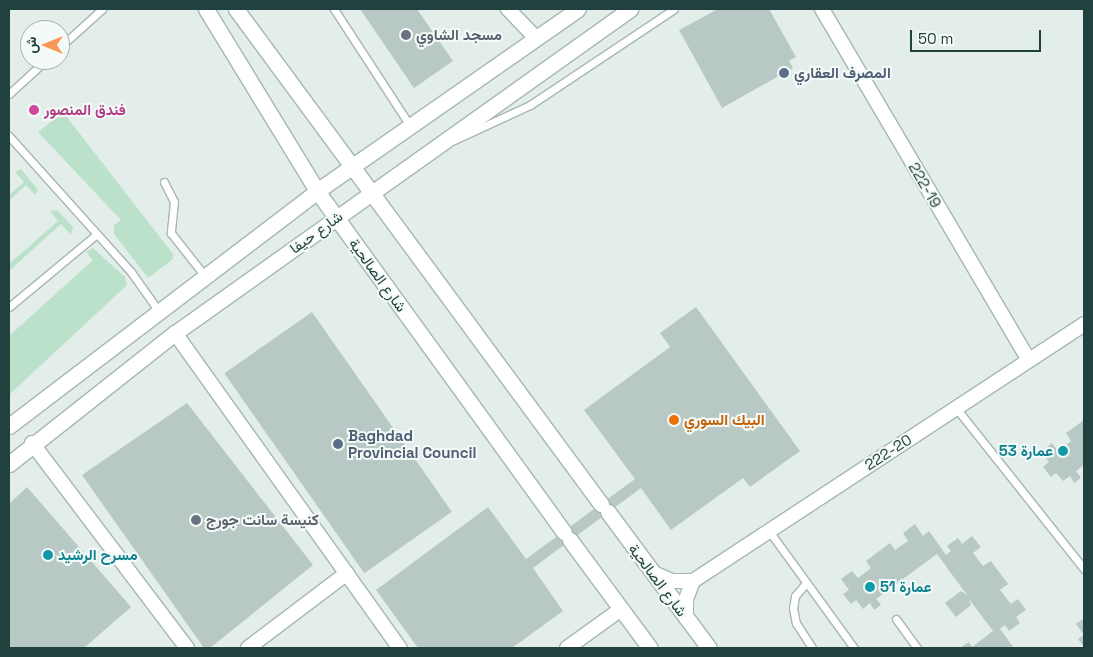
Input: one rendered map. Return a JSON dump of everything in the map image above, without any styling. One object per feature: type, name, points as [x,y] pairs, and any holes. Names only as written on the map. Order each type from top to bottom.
[{"type":"main road","name":"شارع الصالحية","points":[[206,9],[317,191],[650,648]]},
{"type":"main road","name":"شارع الصالحية","points":[[236,9],[709,648]]},
{"type":"main road","name":"شارع حيفا","points":[[9,426],[158,310],[317,191],[411,128],[578,9]]},
{"type":"main road","name":"شارع حيفا","points":[[9,464],[32,443],[175,333],[630,9]]},
{"type":"street","points":[[508,9],[536,38]]},
{"type":"street","name":"222-19","points":[[822,9],[1029,360]]},
{"type":"street","name":"222-20","points":[[693,581],[1084,324]]},
{"type":"street","points":[[175,333],[400,648]]},
{"type":"street","points":[[32,443],[187,648]]},
{"type":"street","points":[[248,648],[347,573]]},
{"type":"street","points":[[653,573],[672,581],[693,581],[686,599],[686,618]]},
{"type":"street","points":[[567,648],[621,609]]},
{"type":"lane","points":[[70,39],[102,9]]},
{"type":"lane","points":[[334,9],[411,128]]},
{"type":"lane","points":[[437,146],[474,134],[530,105],[674,9]]},
{"type":"lane","points":[[9,94],[35,70]]},
{"type":"lane","points":[[9,136],[97,234],[158,310]]},
{"type":"lane","points":[[164,182],[174,202],[171,233],[204,275]]},
{"type":"lane","points":[[9,307],[97,234]]},
{"type":"lane","points":[[956,408],[1084,569]]},
{"type":"lane","points":[[769,531],[854,648]]},
{"type":"lane","points":[[806,583],[795,596],[793,608],[796,623],[812,648]]},
{"type":"lane","points":[[896,619],[917,648]]},
{"type":"green space","points":[[63,112],[173,254],[173,259],[148,278],[114,234],[114,225],[121,220],[38,132]]},
{"type":"green space","points":[[21,169],[38,190],[35,195],[26,185],[9,201],[9,195],[24,182],[15,172]]},
{"type":"green space","points":[[57,210],[73,227],[71,235],[61,224],[9,271],[9,264],[58,221],[50,211]]},
{"type":"green space","points":[[93,248],[125,277],[127,285],[9,395],[9,336],[93,260],[86,252]]},
{"type":"building","name":"مسجد الشاوي","points":[[360,9],[417,9],[453,61],[414,88]]},
{"type":"building","points":[[718,9],[769,9],[796,57],[789,61],[793,68],[722,108],[679,30]]},
{"type":"building","points":[[696,307],[800,451],[750,487],[743,478],[671,530],[641,488],[533,568],[563,611],[512,648],[418,648],[376,590],[488,507],[526,559],[635,479],[584,410],[670,347],[660,333]]},
{"type":"building","name":"Baghdad Provincial Council","points":[[312,312],[452,512],[364,573],[224,373]]},
{"type":"building","name":"كنيسة سانت جورج","points":[[187,403],[313,565],[210,648],[204,648],[82,475]]},
{"type":"building","name":"عمارة 53","points":[[1084,420],[1084,465],[1076,471],[1081,478],[1074,483],[1070,476],[1063,481],[1056,473],[1051,477],[1043,467],[1049,462],[1041,452],[1052,443],[1058,451],[1071,441],[1066,433]]},
{"type":"building","name":"مسرح الرشيد","points":[[27,487],[131,607],[84,648],[9,648],[9,504]]},
{"type":"building","name":"عمارة 51","points":[[915,524],[923,536],[929,531],[946,555],[951,551],[947,546],[958,538],[962,544],[972,536],[981,547],[973,553],[983,566],[991,561],[1008,584],[1000,590],[1011,604],[1018,599],[1026,610],[1016,617],[1020,623],[1009,631],[1005,625],[1000,629],[1014,648],[960,648],[969,642],[972,647],[993,631],[969,599],[971,605],[956,617],[945,603],[961,591],[967,595],[937,554],[876,599],[881,605],[874,610],[870,603],[863,609],[856,600],[851,604],[843,594],[849,590],[841,579],[852,571],[858,578],[871,568],[866,561],[890,543],[895,550],[908,541],[903,533]]},
{"type":"building","points":[[1084,618],[1084,635],[1076,624]]},
{"type":"building","points":[[1084,635],[1084,647],[1078,639]]},
{"type":"place","name":"مسجد الشاوي","points":[[406,35]]},
{"type":"place","name":"المصرف العقاري","points":[[784,73]]},
{"type":"place","name":"فندق المنصور","points":[[34,110]]},
{"type":"place","name":"البيك السوري","points":[[674,420]]},
{"type":"place","name":"Baghdad Provincial Council","points":[[338,444]]},
{"type":"place","name":"عمارة 53","points":[[1063,451]]},
{"type":"place","name":"كنيسة سانت جورج","points":[[196,520]]},
{"type":"place","name":"مسرح الرشيد","points":[[48,555]]},
{"type":"place","name":"عمارة 51","points":[[870,587]]}]
